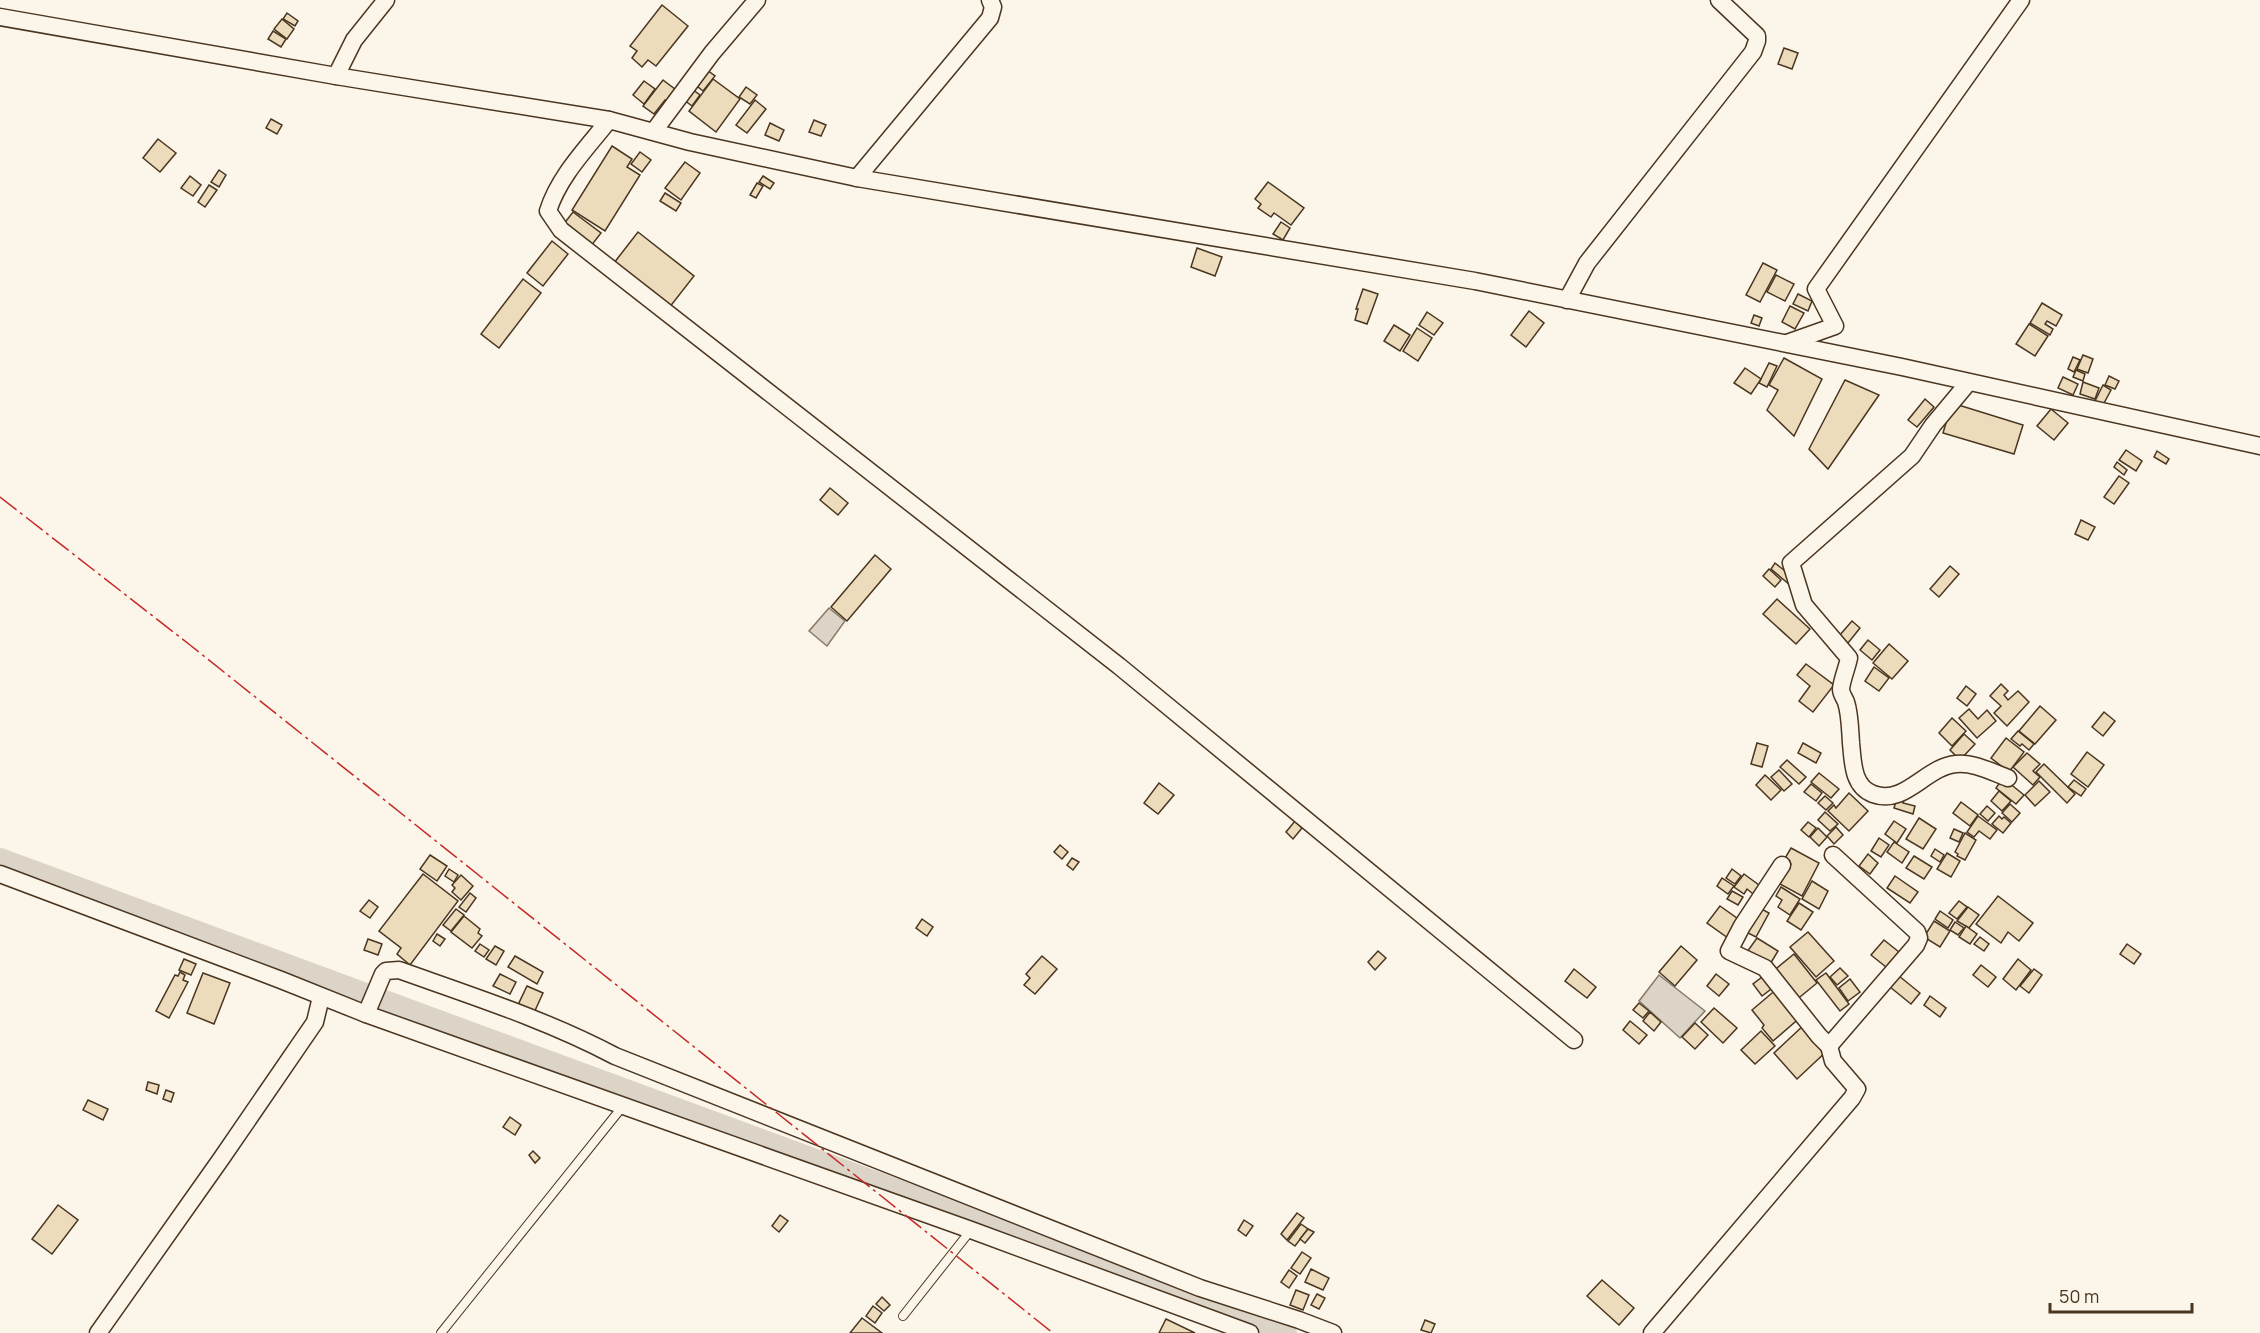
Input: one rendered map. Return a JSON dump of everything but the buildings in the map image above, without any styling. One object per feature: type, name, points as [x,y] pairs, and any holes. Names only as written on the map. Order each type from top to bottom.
[{"type":"street","points":[[336,76],[354,40],[386,0]]},
{"type":"street","points":[[654,131],[712,53],[757,0]]},
{"type":"street","points":[[857,178],[990,18],[993,7],[990,0]]},
{"type":"street","points":[[1567,300],[1587,263],[1753,52],[1757,36],[1719,0]]},
{"type":"street","points":[[1786,344],[1835,326],[1816,289],[2021,0]]},
{"type":"street","points":[[0,17],[336,76],[609,120],[690,142],[857,178],[1475,281],[1786,344],[2260,446]]},
{"type":"street","points":[[609,120],[576,161],[554,194],[548,211],[561,230],[1119,666],[1574,1040]]},
{"type":"street","points":[[1968,383],[1933,425],[1912,456],[1791,563],[1804,605],[1850,658],[1841,691],[1848,712],[1853,766],[1862,786],[1870,793],[1883,797],[1895,796],[1936,770],[1957,764],[1969,764],[2008,778]]},
{"type":"street","points":[[1829,1046],[1916,945],[1918,938],[1917,932],[1833,855]]},
{"type":"street","points":[[1652,1333],[1852,1098],[1857,1089],[1833,1061],[1829,1046],[1764,968],[1729,951],[1742,926],[1782,865]]},
{"type":"street","points":[[0,874],[280,980],[321,998],[971,1230],[1250,1333]]},
{"type":"street","points":[[366,1014],[383,974],[386,971],[399,970],[516,1012],[582,1039],[615,1056],[1188,1284],[1333,1333]]},
{"type":"street","points":[[98,1333],[221,1160],[315,1022],[321,998]]},
{"type":"lane","points":[[441,1333],[623,1106]]},
{"type":"lane","points":[[903,1316],[971,1230]]},
{"type":"shaded area","points":[[829,608],[845,621],[827,646],[809,631]]},
{"type":"shaded area","points":[[1659,975],[1705,1011],[1680,1038],[1639,1001]]},
{"type":"waterway","points":[[0,858],[1287,1333]]},
{"type":"power","points":[[0,497],[190,645],[1053,1333]]}]
